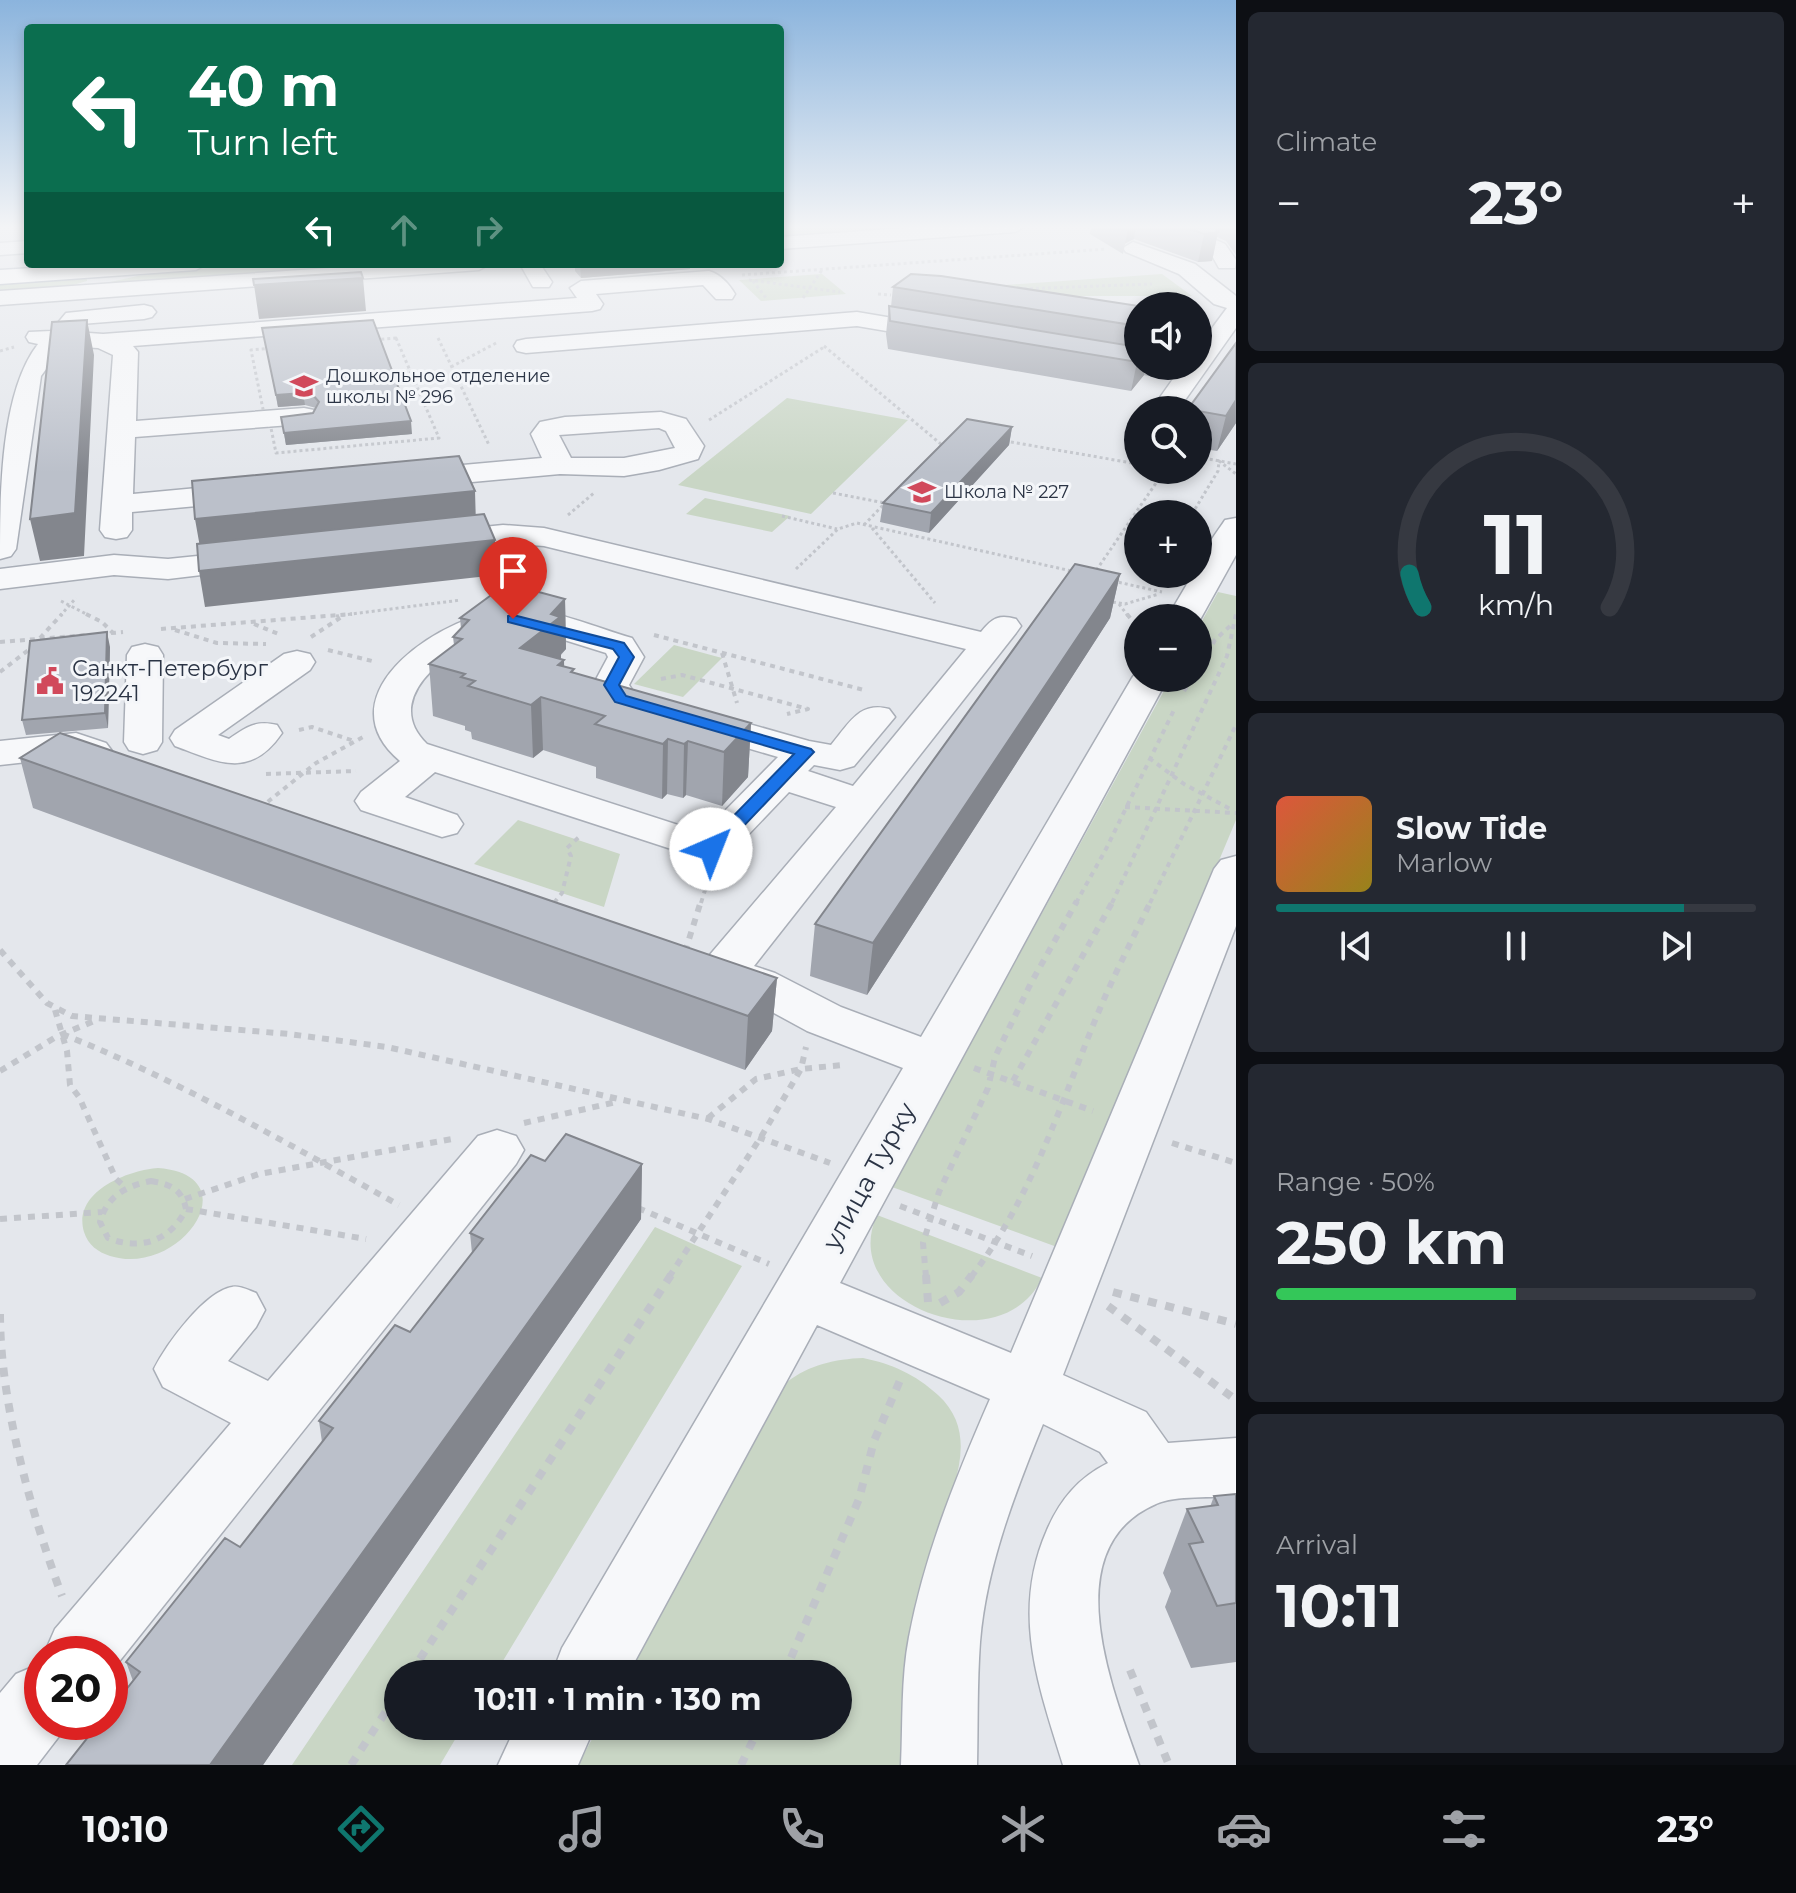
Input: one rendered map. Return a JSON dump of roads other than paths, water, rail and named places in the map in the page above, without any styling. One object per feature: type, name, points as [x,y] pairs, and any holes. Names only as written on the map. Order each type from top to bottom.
[{"type":"street","points":[[35,308],[61,316],[126,352],[118,504],[104,566]]},
{"type":"street","points":[[0,549],[28,376],[61,316],[74,308]]},
{"type":"street","points":[[61,316],[146,308]]},
{"type":"street","points":[[103,341],[428,316],[488,308]]},
{"type":"street","points":[[857,319],[872,308]]},
{"type":"street","points":[[61,316],[168,310]]},
{"type":"street","points":[[1212,332],[1236,312]]},
{"type":"street","points":[[526,346],[857,319],[966,337]]},
{"type":"street","points":[[0,378],[28,376]]},
{"type":"street","points":[[122,430],[304,416]]},
{"type":"street","points":[[379,481],[560,465],[579,469],[688,453],[690,446],[676,425],[661,420],[550,428],[545,434],[560,465]]},
{"type":"street","points":[[118,504],[271,490]]},
{"type":"street","points":[[1173,601],[1236,527]]},
{"type":"street","points":[[396,545],[503,534],[583,539],[773,591],[998,633],[862,802],[704,965],[758,984],[824,1019],[934,1061]]},
{"type":"street","points":[[0,579],[104,566],[168,569],[290,556]]},
{"type":"street","points":[[862,802],[794,764],[620,699],[611,685],[626,657],[619,646],[528,620],[513,619],[476,625],[461,632],[412,671],[398,689],[392,704],[396,734],[413,752],[711,849],[794,764],[840,758],[876,717]]},
{"type":"street","points":[[0,753],[76,745],[139,759],[189,738],[295,651]]},
{"type":"street","points":[[139,759],[145,655]]},
{"type":"street","name":"улица Турку","points":[[595,1660],[788,1280],[1101,808],[1134,747],[1147,692]]},
{"type":"street","points":[[189,738],[233,754],[263,733]]},
{"type":"street","points":[[429,757],[376,801],[442,824]]},
{"type":"street","points":[[939,1765],[944,1640],[959,1568],[981,1495],[1074,1277],[1219,958],[1236,869]]},
{"type":"street","points":[[95,1636],[426,1236],[493,1137]]},
{"type":"street","points":[[788,1280],[1123,1432],[1152,1473]]},
{"type":"street","points":[[235,1310],[185,1369],[277,1416]]},
{"type":"street","points":[[1101,1765],[1070,1668],[1061,1591],[1075,1541],[1105,1500],[1152,1473],[1236,1467]]},
{"type":"street","points":[[0,1751],[24,1722]]},
{"type":"street","points":[[536,1765],[550,1740]]},
{"type":"place","name":"Дошкольное отделение школы № 296","points":[[304,386]]},
{"type":"place","name":"Школа № 227","points":[[922,492]]},
{"type":"place","name":"Санкт-Петербург 192241","points":[[50,681]]}]
